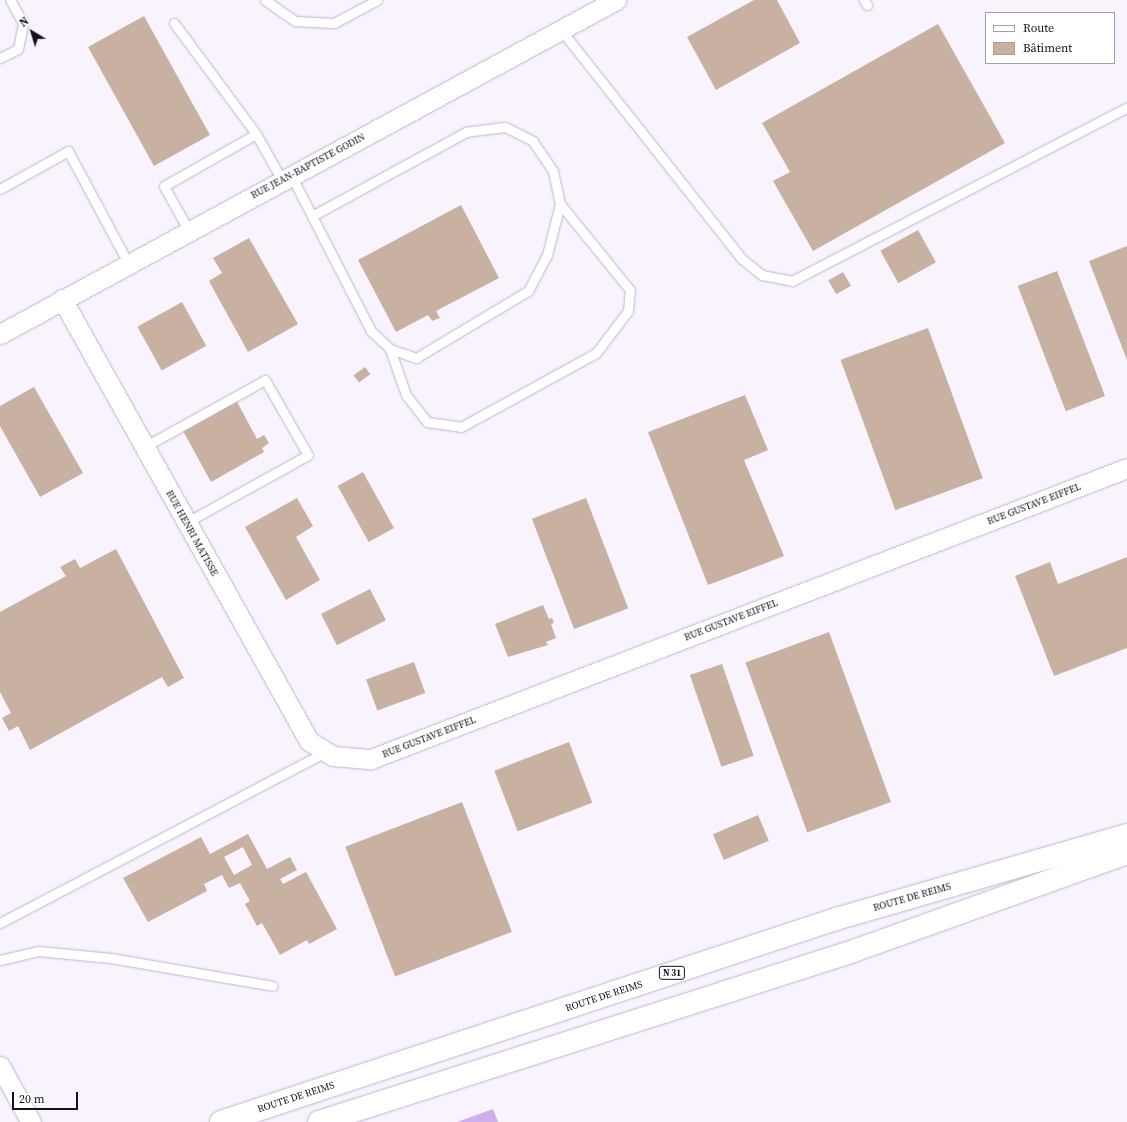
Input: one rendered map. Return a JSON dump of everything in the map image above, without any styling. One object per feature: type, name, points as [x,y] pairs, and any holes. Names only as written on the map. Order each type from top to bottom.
[{"type":"main road","name":"ROUTE DE REIMS","points":[[221,1122],[836,919],[1127,835]]},
{"type":"main road","points":[[319,1122],[848,953],[1127,853]]},
{"type":"street","name":"RUE JEAN-BAPTISTE GODIN","points":[[0,334],[128,263],[616,0]]},
{"type":"street","name":"RUE HENRI MATISSE","points":[[62,299],[309,741],[329,754]]},
{"type":"street","name":"RUE GUSTAVE EIFFEL","points":[[329,754],[371,759],[1127,468]]},
{"type":"street","points":[[0,1066],[31,1122]]},
{"type":"lane","points":[[0,58],[18,49],[23,23],[10,0]]},
{"type":"lane","points":[[265,0],[295,21],[334,23],[377,0]]},
{"type":"lane","points":[[174,23],[287,178],[312,216],[371,331],[390,349],[416,358],[528,291],[547,255],[560,204],[553,171],[532,141],[505,127],[466,132],[312,216]]},
{"type":"lane","points":[[561,30],[742,259],[762,275],[792,281],[1127,107]]},
{"type":"lane","points":[[189,231],[164,186],[256,134]]},
{"type":"lane","points":[[0,189],[68,151],[128,263]]},
{"type":"lane","points":[[390,349],[406,395],[427,422],[460,427],[596,353],[628,311],[630,290],[560,204]]},
{"type":"lane","points":[[144,446],[265,380],[308,455],[187,522]]},
{"type":"lane","points":[[0,923],[329,754]]},
{"type":"lane","points":[[0,960],[38,951],[96,956],[273,986]]},
{"type":"shaded area","points":[[493,1109],[498,1122],[457,1122]]},
{"type":"building","points":[[754,0],[777,0],[800,43],[716,90],[687,37]]},
{"type":"building","points":[[144,16],[210,135],[154,166],[88,47]]},
{"type":"building","points":[[938,24],[1005,143],[813,251],[773,181],[790,172],[762,123]]},
{"type":"building","points":[[461,205],[499,278],[436,311],[440,318],[432,321],[428,315],[396,332],[358,260]]},
{"type":"building","points":[[918,230],[936,262],[898,283],[880,251]]},
{"type":"building","points":[[249,238],[298,324],[248,352],[209,281],[222,273],[213,258]]},
{"type":"building","points":[[1127,246],[1127,360],[1089,261]]},
{"type":"building","points":[[1057,271],[1105,396],[1066,411],[1018,286]]},
{"type":"building","points":[[843,272],[851,286],[836,294],[828,280]]},
{"type":"building","points":[[182,302],[206,346],[162,370],[137,327]]},
{"type":"building","points":[[928,328],[983,478],[895,510],[841,360]]},
{"type":"building","points":[[365,367],[370,374],[359,383],[354,375]]},
{"type":"building","points":[[34,387],[83,473],[40,497],[0,426],[0,406]]},
{"type":"building","points":[[745,395],[768,450],[744,460],[784,556],[708,585],[648,432]]},
{"type":"building","points":[[236,400],[257,439],[264,435],[269,443],[262,448],[264,452],[211,482],[182,429]]},
{"type":"building","points":[[363,472],[394,528],[369,542],[338,486]]},
{"type":"building","points":[[297,498],[313,526],[296,537],[320,580],[286,600],[245,527]]},
{"type":"building","points":[[586,498],[628,608],[574,629],[532,519]]},
{"type":"building","points":[[116,549],[184,678],[168,687],[162,677],[30,750],[18,726],[9,731],[2,718],[11,713],[0,692],[0,612],[66,576],[60,567],[75,559],[80,568]]},
{"type":"building","points":[[1127,557],[1127,648],[1054,676],[1015,576],[1050,562],[1058,584]]},
{"type":"building","points":[[370,589],[386,620],[337,645],[321,614]]},
{"type":"building","points":[[543,605],[549,619],[552,618],[554,623],[551,624],[556,638],[546,642],[548,645],[508,657],[495,624]]},
{"type":"building","points":[[829,632],[891,802],[807,833],[745,662]]},
{"type":"building","points":[[414,662],[425,693],[377,710],[366,679]]},
{"type":"building","points":[[722,664],[754,756],[721,767],[690,675]]},
{"type":"building","points":[[569,742],[592,803],[518,831],[494,771]]},
{"type":"building","points":[[462,802],[512,932],[395,977],[345,847]]},
{"type":"building","points":[[758,815],[769,841],[724,860],[713,834]]},
{"type":"building","points":[[248,834],[267,869],[290,857],[297,870],[280,879],[283,884],[306,872],[337,929],[309,944],[307,940],[280,955],[262,923],[257,926],[245,904],[250,901],[240,883],[229,888],[222,875],[204,884],[207,891],[148,922],[123,878],[201,837],[210,854]],"holes":[[[243,847],[252,865],[234,875],[224,857]]]}]
